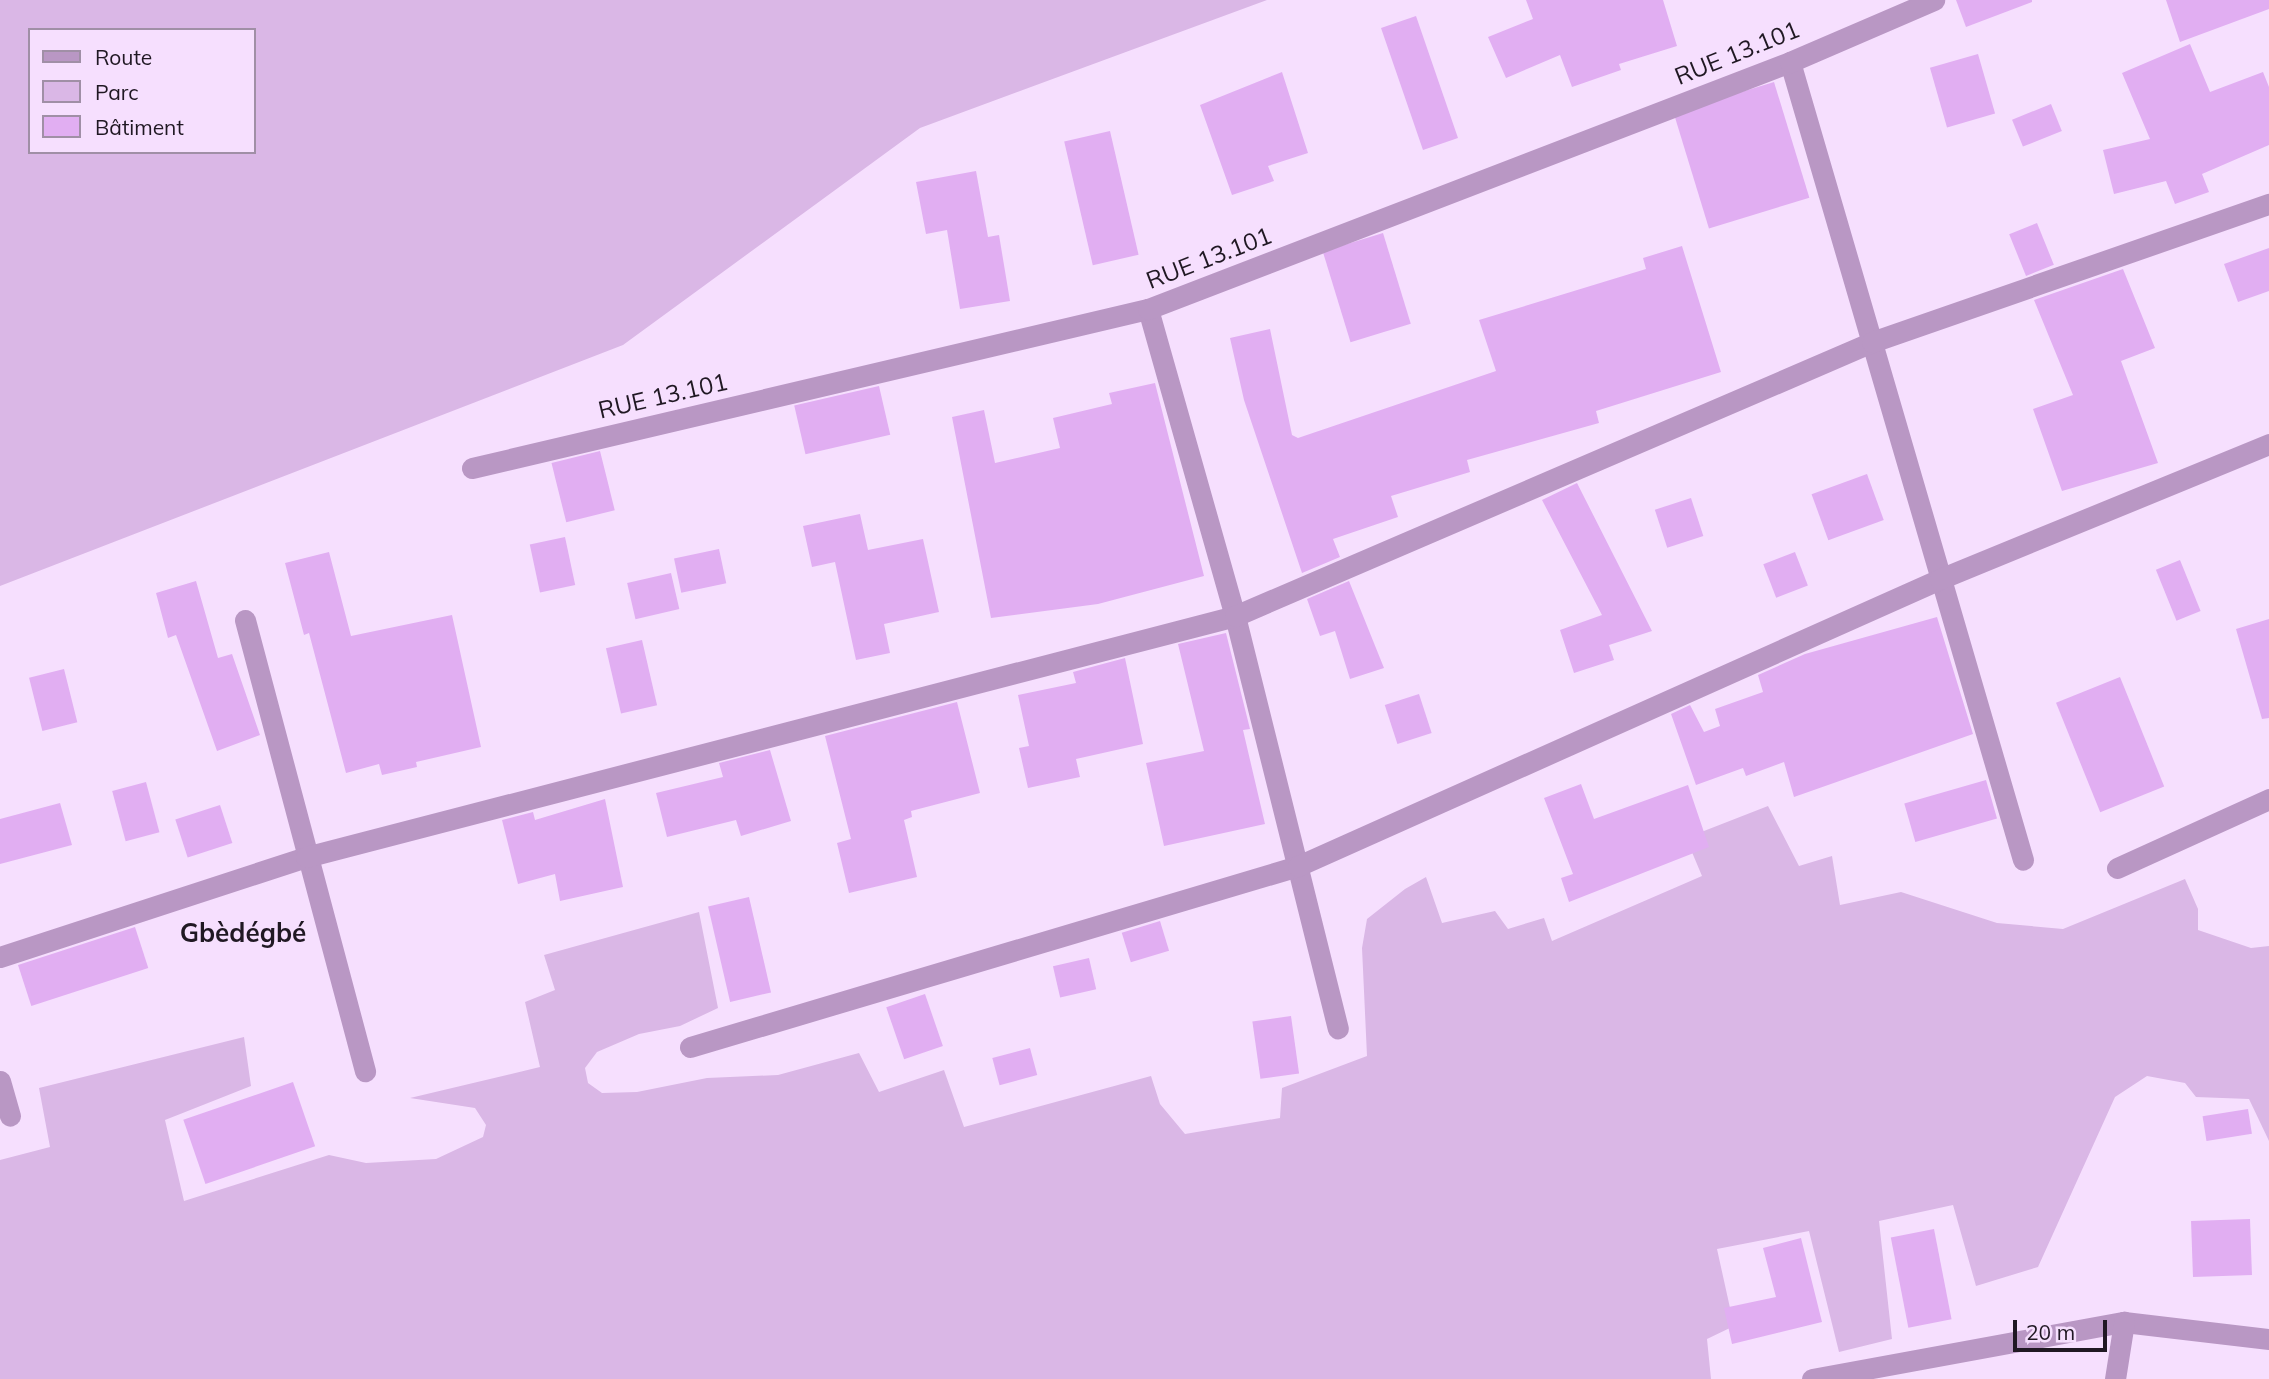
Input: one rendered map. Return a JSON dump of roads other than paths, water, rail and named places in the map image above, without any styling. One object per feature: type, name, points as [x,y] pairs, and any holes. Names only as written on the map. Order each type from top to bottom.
[{"type":"street","name":"RUE 13.101","points":[[472,468],[1148,309],[1790,62],[1934,0]]},
{"type":"street","points":[[1790,62],[2023,860]]},
{"type":"street","points":[[0,957],[306,857],[1235,615],[1872,342],[2269,204]]},
{"type":"street","points":[[1148,309],[1235,615],[1338,1028]]},
{"type":"street","points":[[690,1047],[1298,866],[1940,579],[2269,444]]},
{"type":"street","points":[[245,620],[365,1071]]},
{"type":"street","points":[[2117,868],[2269,799]]},
{"type":"street","points":[[0,1081],[10,1116]]},
{"type":"street","points":[[1812,1379],[2124,1322],[2269,1339]]},
{"type":"street","points":[[2115,1379],[2124,1322]]},
{"type":"district","name":"Gbèdégbé","points":[[243,933]]}]
